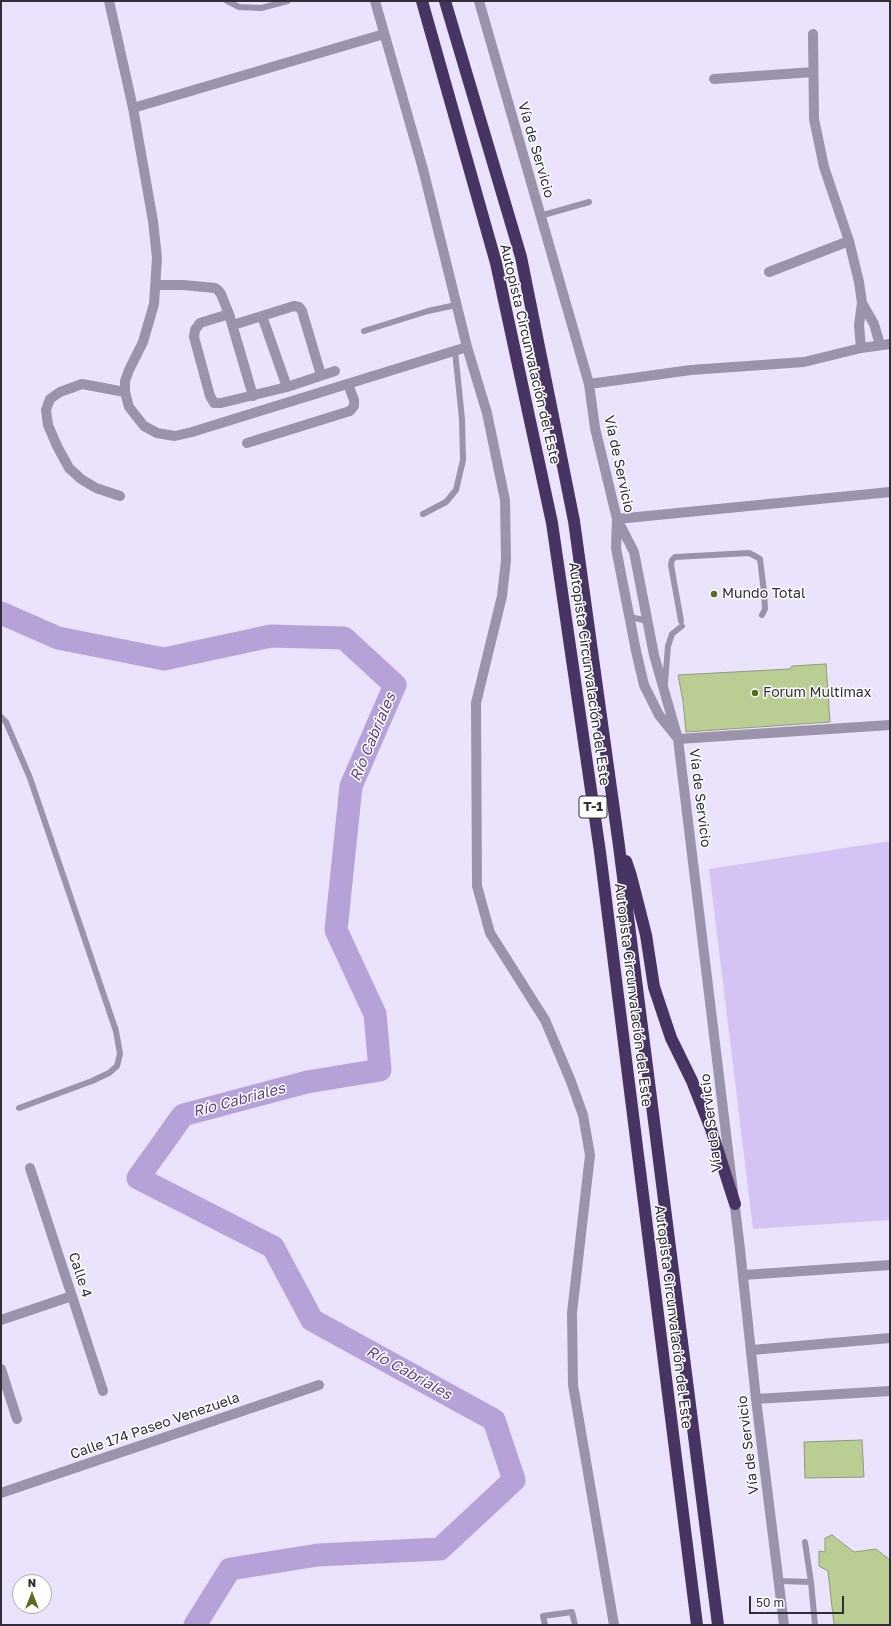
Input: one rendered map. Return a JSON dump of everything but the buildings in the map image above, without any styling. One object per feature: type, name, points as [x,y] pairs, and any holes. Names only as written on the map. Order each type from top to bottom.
[{"type":"highway","name":"Autopista Circunvalación del Este","points":[[422,1],[496,263],[552,523],[600,852],[697,1625]]},
{"type":"highway","name":"Autopista Circunvalación del Este","points":[[445,1],[521,257],[574,521],[618,838],[718,1625]]},
{"type":"highway","points":[[618,838],[631,876],[646,935],[654,987],[671,1038],[692,1081],[711,1129],[735,1204]]},
{"type":"street","points":[[109,1],[133,108],[153,221],[157,258],[154,304],[152,312],[143,342],[129,370],[125,382],[125,392],[129,407],[144,426],[157,433],[175,436],[467,347]]},
{"type":"street","points":[[375,1],[423,169],[467,347],[487,413],[505,500],[506,560],[502,596],[476,702],[475,851],[477,886],[490,932],[545,1020],[570,1079],[583,1115],[590,1155],[572,1313],[573,1385],[614,1625]]},
{"type":"street","name":"Vía de Servicio","points":[[479,1],[589,384],[595,428],[617,518],[616,548],[644,685],[659,715],[678,739],[744,1276],[756,1399],[780,1581],[784,1625]]},
{"type":"street","points":[[133,108],[384,34]]},
{"type":"street","points":[[813,34],[814,119],[818,146],[857,270],[862,303],[859,325],[861,348]]},
{"type":"street","points":[[714,79],[813,72]]},
{"type":"street","points":[[769,272],[849,241]]},
{"type":"street","points":[[155,285],[183,285],[215,288],[221,294],[229,314],[253,396]]},
{"type":"street","points":[[589,384],[691,370],[804,362],[861,348],[885,344],[862,303]]},
{"type":"street","points":[[232,325],[294,306],[298,307],[302,311],[321,375]]},
{"type":"street","points":[[229,314],[200,323],[195,330],[194,337],[210,396],[214,403],[221,403],[253,396],[287,387],[335,370]]},
{"type":"street","points":[[262,316],[287,387]]},
{"type":"street","points":[[120,496],[96,488],[80,479],[69,468],[48,425],[46,410],[50,399],[60,392],[82,384],[125,392]]},
{"type":"street","points":[[247,443],[350,411],[354,406],[354,400],[348,384]]},
{"type":"street","points":[[890,492],[617,518],[634,552],[654,655],[678,739],[890,724]]},
{"type":"street","points":[[636,651],[654,655]]},
{"type":"street","name":"Calle 4","points":[[30,1168],[103,1391]]},
{"type":"street","points":[[744,1276],[890,1266]]},
{"type":"street","points":[[1,1320],[72,1296]]},
{"type":"street","points":[[752,1350],[890,1338]]},
{"type":"street","points":[[1,1369],[17,1419]]},
{"type":"street","name":"Calle 174 Paseo Venezuela","points":[[1,1493],[319,1385]]},
{"type":"street","points":[[756,1399],[890,1391]]},
{"type":"lane","points":[[228,1],[239,7],[261,8],[288,1]]},
{"type":"lane","points":[[540,216],[589,202]]},
{"type":"lane","points":[[364,331],[428,311],[456,305]]},
{"type":"lane","points":[[424,514],[446,502],[456,490],[463,460],[462,419],[455,351]]},
{"type":"lane","points":[[664,687],[668,646],[672,634],[681,624],[671,565],[672,560],[675,557],[749,553],[760,559],[765,609],[762,616]]},
{"type":"lane","points":[[630,617],[648,621]]},
{"type":"lane","points":[[1,717],[6,722],[33,785],[116,1031],[120,1054],[117,1066],[109,1073],[92,1081],[20,1108]]},
{"type":"lane","points":[[805,1542],[816,1625]]},
{"type":"lane","points":[[780,1581],[811,1582]]},
{"type":"lane","points":[[545,1625],[543,1616],[572,1612],[575,1625]]},
{"type":"shaded area","points":[[890,841],[890,1220],[753,1229],[709,869]]},
{"type":"waterway","name":"Río Cabriales","points":[[1,613],[58,638],[164,659],[271,636],[344,638],[395,685],[351,786],[336,930],[375,1014],[380,1070],[307,1082],[183,1115],[138,1178],[273,1247],[312,1320],[494,1420],[514,1480],[440,1549],[318,1555],[230,1569],[195,1625]]},
{"type":"place","name":"Mundo Total","points":[[714,594]]},
{"type":"place","name":"Forum Multimax","points":[[755,693]]}]
